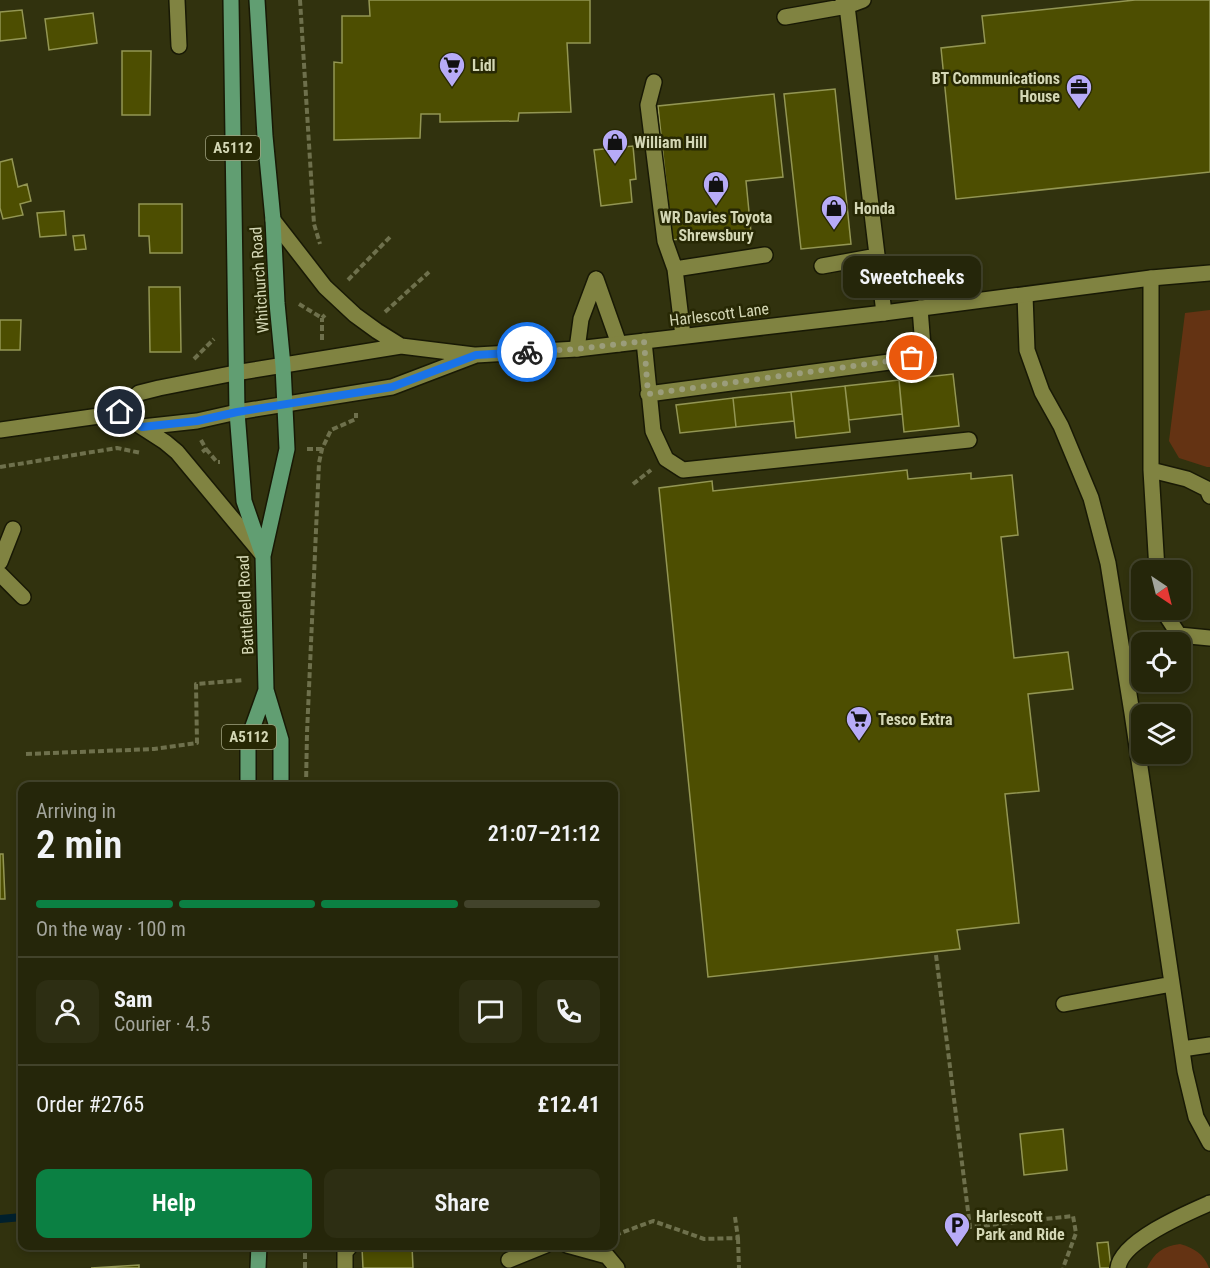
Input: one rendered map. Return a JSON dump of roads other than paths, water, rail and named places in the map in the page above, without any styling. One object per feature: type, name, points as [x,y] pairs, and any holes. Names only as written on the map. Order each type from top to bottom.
[{"type":"main road","name":"Whitchurch Road","points":[[231,0],[237,412]]},
{"type":"main road","name":"Whitchurch Road","points":[[257,0],[286,405],[287,449],[263,556]]},
{"type":"main road","name":"Battlefield Road","points":[[237,412],[244,501],[263,556],[266,684],[281,740],[281,782]]},
{"type":"main road","name":"Battlefield Road","points":[[248,782],[248,740],[266,684]]},
{"type":"main road","points":[[258,1268],[259,1250]]},
{"type":"street","points":[[177,0],[179,46]]},
{"type":"street","points":[[785,17],[863,0]]},
{"type":"street","points":[[845,3],[884,313]]},
{"type":"street","points":[[654,82],[648,105],[665,242],[675,269],[683,336]]},
{"type":"street","points":[[273,220],[325,287],[339,301],[355,315],[401,346]]},
{"type":"street","points":[[675,269],[765,255]]},
{"type":"street","points":[[822,266],[877,256]]},
{"type":"street","name":"Harlescott Lane","points":[[142,427],[197,421],[237,412],[392,387],[476,355],[577,349],[884,313],[1151,278],[1210,273]]},
{"type":"street","points":[[1151,278],[1151,470],[1156,560]]},
{"type":"street","points":[[577,349],[581,319],[596,279],[619,344]]},
{"type":"street","points":[[1025,295],[1027,350],[1042,393],[1061,426],[1091,498],[1108,563],[1182,1049],[1196,1117],[1210,1143]]},
{"type":"street","points":[[648,394],[912,358],[923,346],[920,308]]},
{"type":"street","points":[[644,341],[653,430],[666,459],[682,470],[969,440]]},
{"type":"street","points":[[0,430],[120,412],[139,393],[235,373],[401,346],[476,355]]},
{"type":"street","points":[[120,412],[165,442],[188,464],[263,556]]},
{"type":"street","points":[[1151,470],[1187,478],[1207,489],[1210,496]]},
{"type":"street","points":[[0,562],[13,529]]},
{"type":"street","points":[[0,574],[23,597]]},
{"type":"street","points":[[1169,620],[1179,635],[1210,638]]},
{"type":"street","points":[[1064,1004],[1172,984]]},
{"type":"street","points":[[1182,1049],[1210,1045]]},
{"type":"street","points":[[1118,1268],[1119,1262],[1141,1239],[1176,1218],[1210,1203]]},
{"type":"street","points":[[345,1268],[347,1250]]},
{"type":"street","points":[[510,1264],[537,1250]]},
{"type":"street","points":[[585,1250],[607,1256],[617,1268]]},
{"type":"waterway","points":[[0,1219],[18,1217]]},
{"type":"place","name":"Lidl","points":[[452,88]]},
{"type":"place","name":"BT Communications House","points":[[1079,110]]},
{"type":"place","name":"William Hill","points":[[615,165]]},
{"type":"place","name":"WR Davies Toyota Shrewsbury","points":[[716,207]]},
{"type":"place","name":"Honda","points":[[834,231]]},
{"type":"place","name":"Sweetcheeks","points":[[912,358]]},
{"type":"place","name":"Tesco Extra","points":[[859,742]]},
{"type":"place","name":"Harlescott Park and Ride","points":[[957,1248]]}]
